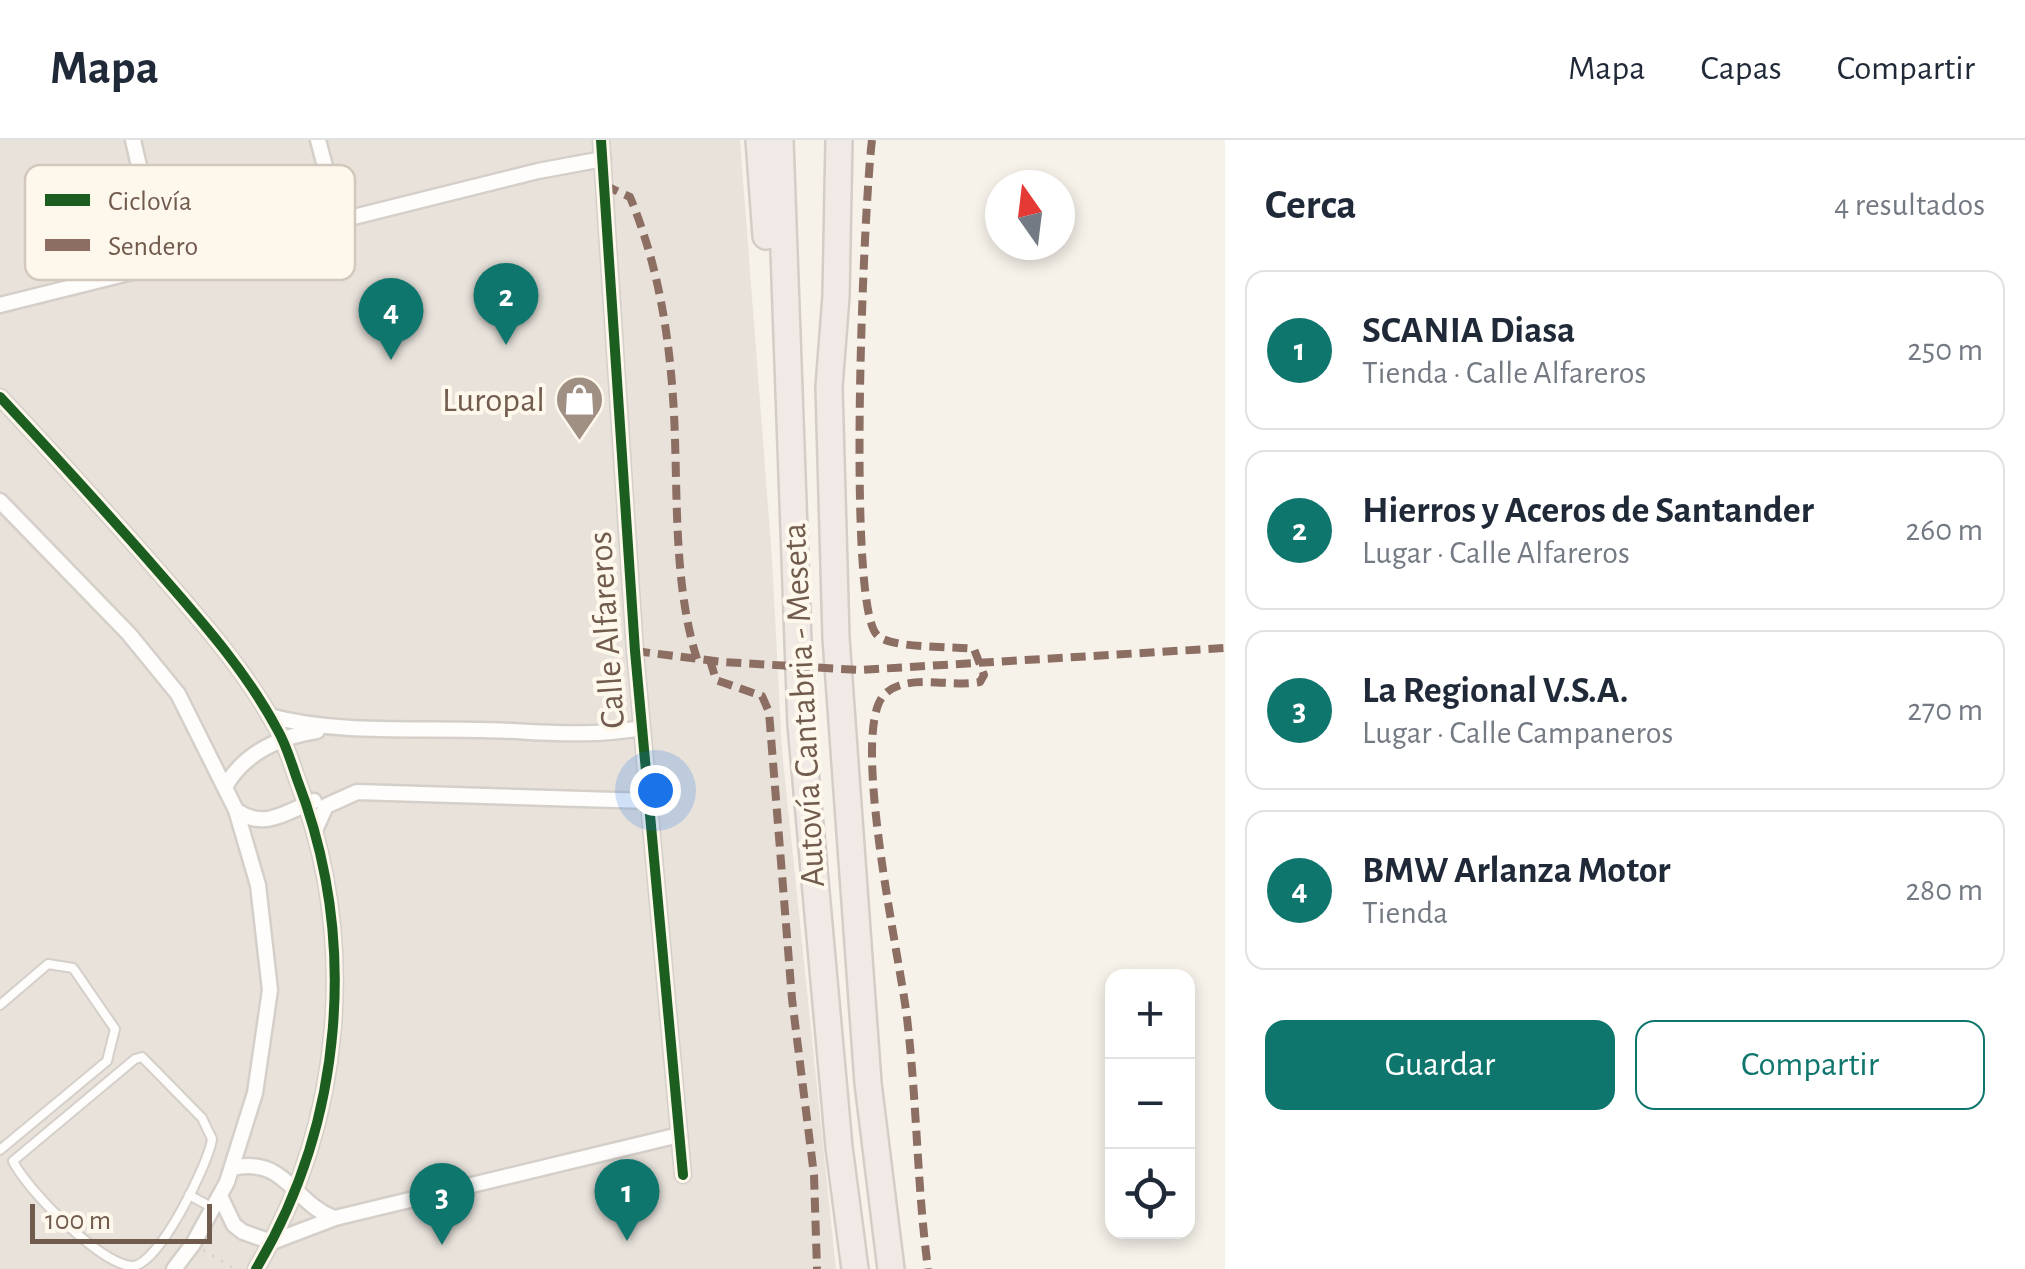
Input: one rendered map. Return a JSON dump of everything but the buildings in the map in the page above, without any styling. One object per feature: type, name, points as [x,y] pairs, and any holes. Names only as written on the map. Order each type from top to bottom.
[{"type":"highway","points":[[759,140],[801,725]]},
{"type":"highway","name":"Autovía Cantabria - Meseta","points":[[780,140],[801,725],[839,1147],[855,1269]]},
{"type":"highway","points":[[823,140],[823,332],[829,387]]},
{"type":"highway","name":"Autovía Cantabria - Meseta","points":[[838,140],[836,296],[829,387],[840,696],[868,1084],[892,1269]]},
{"type":"street","points":[[132,140],[138,165]]},
{"type":"street","points":[[318,140],[325,165]]},
{"type":"street","name":"Calle Alfareros","points":[[602,140],[642,728],[684,1175]]},
{"type":"street","points":[[355,218],[538,171],[602,159]]},
{"type":"street","points":[[0,306],[105,280]]},
{"type":"street","points":[[0,397],[227,650],[282,740],[315,830],[328,892],[336,990],[326,1095],[297,1191],[256,1269]]},
{"type":"street","points":[[0,501],[129,634],[178,694],[236,810],[258,885],[270,990],[255,1093],[217,1202],[174,1269]]},
{"type":"street","points":[[269,716],[338,729]]},
{"type":"street","points":[[226,787],[236,768],[282,740],[302,733],[338,729],[599,735],[642,728]]},
{"type":"street","points":[[236,810],[250,819],[263,821],[329,796],[357,792],[648,800]]},
{"type":"street","points":[[315,830],[326,806],[357,792]]},
{"type":"street","points":[[217,1202],[243,1232],[272,1242],[335,1218],[679,1136]]},
{"type":"street","points":[[232,1168],[263,1166],[282,1176],[316,1211],[335,1218]]},
{"type":"lane","points":[[0,1006],[48,964],[63,964],[73,968],[115,1029],[107,1061],[0,1150]]},
{"type":"lane","points":[[142,1058],[210,1130],[211,1148],[189,1195],[172,1226],[144,1262],[131,1266],[98,1253],[82,1239],[29,1184],[13,1161],[142,1058]]},
{"type":"lane","points":[[189,1195],[217,1202]]},
{"type":"path","points":[[193,1244],[234,1269]]},
{"type":"shaded area","points":[[0,140],[740,140],[772,558],[782,750],[836,1269],[0,1269]]},
{"type":"marked path","points":[[872,140],[860,399],[862,553],[868,607],[877,635],[908,645],[974,649],[984,675],[980,682],[916,682],[893,688],[884,695],[875,717],[874,799],[907,1018],[928,1269]]},
{"type":"marked path","points":[[604,185],[630,197],[649,250],[661,304],[672,386],[680,569],[697,659]]},
{"type":"marked path","points":[[635,651],[723,662],[860,670],[1225,648]]},
{"type":"marked path","points":[[710,660],[716,680],[762,696],[769,712],[792,999],[814,1175],[817,1269]]},
{"type":"cycle path","points":[[601,140],[635,651],[683,1175]]},
{"type":"cycle path","points":[[0,397],[143,554],[239,669],[283,741],[317,840],[329,902],[333,1029],[324,1092],[308,1153],[286,1212],[256,1269]]},
{"type":"place","name":"Hierros y Aceros de Santander","points":[[506,345]]},
{"type":"place","name":"BMW Arlanza Motor","points":[[391,360]]},
{"type":"place","name":"Luropal","points":[[580,442]]},
{"type":"place","name":"SCANIA Diasa","points":[[627,1241]]},
{"type":"place","name":"La Regional V.S.A.","points":[[442,1245]]}]
